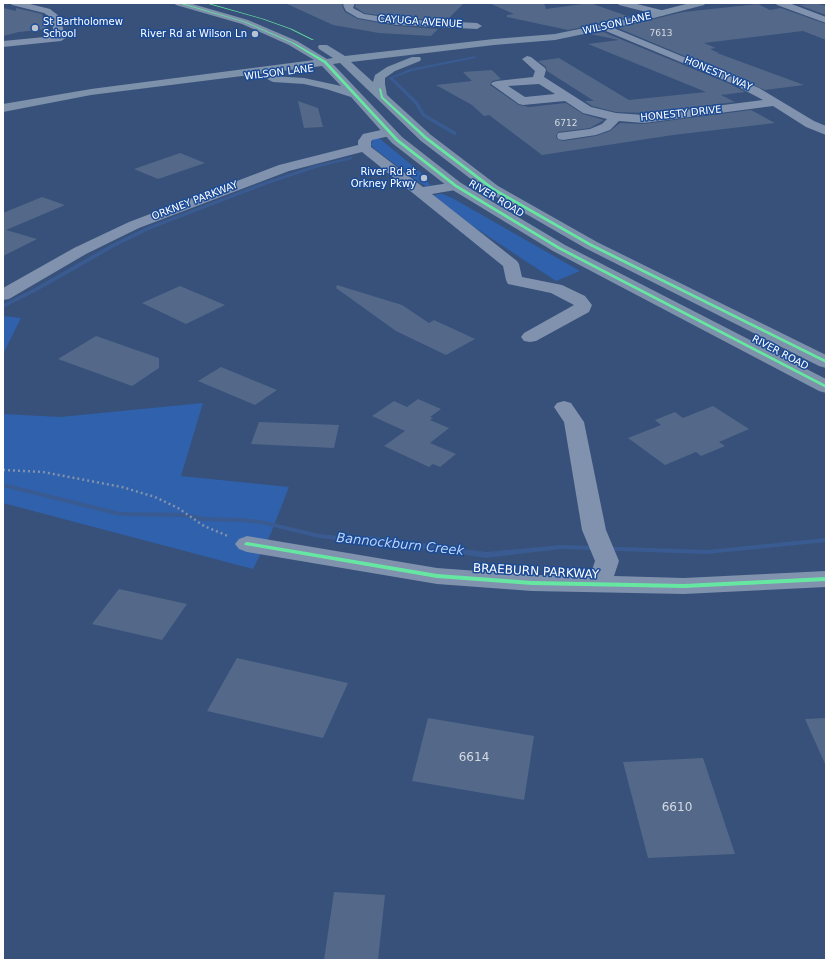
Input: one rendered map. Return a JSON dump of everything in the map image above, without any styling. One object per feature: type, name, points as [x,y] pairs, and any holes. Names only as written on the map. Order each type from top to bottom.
[{"type":"main road","name":"RIVER ROAD","points":[[179,3],[245,22],[288,50],[328,65],[397,140],[456,186],[559,248],[826,387]]},
{"type":"main road","name":"RIVER ROAD","points":[[206,3],[263,19],[291,29],[313,40],[346,63],[426,138],[493,189],[591,245],[826,362]]},
{"type":"main road","name":"WILSON LANE","points":[[3,108],[50,100],[91,97],[234,76],[546,41],[555,37],[604,27],[701,3]]},
{"type":"main road","points":[[313,40],[358,50],[421,54]]},
{"type":"main road","points":[[234,76],[271,63],[288,50]]},
{"type":"main road","points":[[382,97],[379,84],[382,74],[421,54]]},
{"type":"main road","points":[[234,76],[304,80],[356,95]]},
{"type":"street","points":[[3,44],[61,38],[54,16],[47,11],[15,3]]},
{"type":"street","name":"CAYUGA AVENUE","points":[[350,3],[348,5],[349,9],[361,16],[397,22],[477,26]]},
{"type":"street","points":[[622,3],[662,13]]},
{"type":"street","points":[[780,3],[826,20]]},
{"type":"street","name":"HONESTY WAY","points":[[604,27],[735,80],[776,102],[810,124],[826,131]]},
{"type":"street","points":[[527,59],[542,70],[538,80],[497,84],[523,101],[566,96]]},
{"type":"street","name":"HONESTY DRIVE","points":[[538,80],[541,80],[587,110],[616,117],[644,119],[776,102]]},
{"type":"street","points":[[563,136],[592,132],[606,127],[616,117]]},
{"type":"street","points":[[390,132],[368,137],[364,141],[365,148],[422,192],[510,264],[514,280],[556,289],[579,300],[583,305],[583,308],[530,337]]},
{"type":"street","name":"ORKNEY PARKWAY","points":[[3,296],[80,251],[134,225],[284,168],[347,151],[365,148]]},
{"type":"street","points":[[422,192],[456,186]]},
{"type":"street","points":[[564,407],[574,422],[594,530],[607,561],[599,585]]},
{"type":"street","name":"BRAEBURN PARKWAY","points":[[247,544],[437,576],[559,584],[684,586],[826,579]]},
{"type":"path","points":[[3,470],[43,472],[122,487],[155,497],[178,508],[204,526],[247,544]]},
{"type":"shaded area","points":[[373,138],[379,138],[425,176],[421,177],[431,185],[426,186],[416,180],[376,150],[371,145]]},
{"type":"shaded area","points":[[437,194],[443,194],[454,199],[580,271],[556,281],[468,223],[434,196]]},
{"type":"shaded area","points":[[3,316],[21,318],[3,354]]},
{"type":"shaded area","points":[[203,403],[181,476],[289,487],[271,533],[253,569],[3,503],[3,414],[60,417]]},
{"type":"building","points":[[285,3],[343,3],[342,6],[345,12],[358,19],[397,26],[438,29],[431,36],[379,33],[333,25]]},
{"type":"building","points":[[356,3],[464,3],[447,20],[397,18],[364,13],[355,7]]},
{"type":"building","points":[[489,3],[544,3],[546,9],[590,3],[630,17],[568,30],[507,17],[507,15],[514,14]]},
{"type":"building","points":[[815,3],[826,6],[826,15],[799,5]]},
{"type":"building","points":[[758,4],[770,10],[781,8],[826,24],[826,40],[803,31],[704,43],[716,48],[710,49],[719,53],[717,53],[804,85],[765,90],[618,28],[683,12]]},
{"type":"building","points":[[3,8],[16,11],[16,8],[42,14],[47,29],[19,32],[3,36]]},
{"type":"building","points":[[603,32],[730,84],[745,92],[721,95],[735,102],[644,113],[616,112],[592,106],[585,101],[594,101],[547,71],[546,67],[538,61],[559,58],[629,100],[706,92],[588,44],[619,40],[590,34]]},
{"type":"building","points":[[492,70],[501,79],[492,81],[490,85],[519,105],[529,107],[566,103],[583,114],[604,120],[590,128],[558,132],[556,136],[557,139],[563,141],[596,136],[610,131],[620,123],[644,124],[751,110],[775,123],[673,135],[542,155],[489,115],[484,116],[472,105],[436,85],[472,81],[463,72]]},
{"type":"building","points":[[298,101],[318,108],[323,127],[304,128]]},
{"type":"building","points":[[180,153],[205,163],[158,179],[134,169]]},
{"type":"building","points":[[42,197],[65,205],[6,230],[37,239],[3,256],[3,213]]},
{"type":"building","points":[[337,285],[402,305],[429,323],[434,320],[475,339],[446,355],[396,331],[336,288]]},
{"type":"building","points":[[180,286],[225,305],[186,324],[142,303]]},
{"type":"building","points":[[96,336],[159,358],[159,368],[132,386],[58,359]]},
{"type":"building","points":[[221,367],[277,390],[255,405],[198,381]]},
{"type":"building","points":[[418,399],[441,409],[430,417],[433,418],[430,420],[449,428],[430,443],[456,454],[440,467],[433,464],[429,467],[384,446],[405,431],[372,416],[394,401],[407,407]]},
{"type":"building","points":[[713,406],[749,429],[719,442],[725,446],[701,456],[696,452],[665,465],[628,438],[661,425],[655,420],[675,412],[683,418]]},
{"type":"building","points":[[259,422],[339,425],[334,448],[251,444]]},
{"type":"building","points":[[119,589],[187,604],[162,640],[92,624]]},
{"type":"building","points":[[237,658],[348,683],[323,738],[207,711]]},
{"type":"building","points":[[428,718],[534,736],[524,800],[412,781]]},
{"type":"building","points":[[826,718],[826,766],[805,719]]},
{"type":"building","points":[[703,758],[735,854],[648,858],[623,762]]},
{"type":"building","points":[[334,892],[385,895],[378,960],[324,960]]},
{"type":"waterway","points":[[455,134],[423,115],[417,103],[391,78],[411,70],[475,57]]},
{"type":"waterway","points":[[3,306],[35,290],[114,245],[149,228],[266,183],[318,166],[351,158]]},
{"type":"waterway","name":"Bannockburn Creek","points":[[3,485],[120,514],[184,515],[204,519],[261,522],[319,536],[348,539],[368,538],[486,555],[561,547],[707,552],[826,540]]},
{"type":"cycle path","points":[[179,3],[245,22],[293,43],[325,62],[397,140],[456,186],[559,248],[826,387]]},
{"type":"cycle path","points":[[206,3],[263,19],[291,29],[313,40]]},
{"type":"cycle path","points":[[380,89],[382,97],[426,138],[493,189],[591,245],[826,362]]},
{"type":"cycle path","points":[[247,544],[437,576],[532,583],[684,586],[826,579]]},
{"type":"place","name":"St Bartholomew School","points":[[35,28]]},
{"type":"place","name":"River Rd at Wilson Ln","points":[[255,34]]},
{"type":"place","name":"River Rd at Orkney Pkwy","points":[[424,178]]}]
